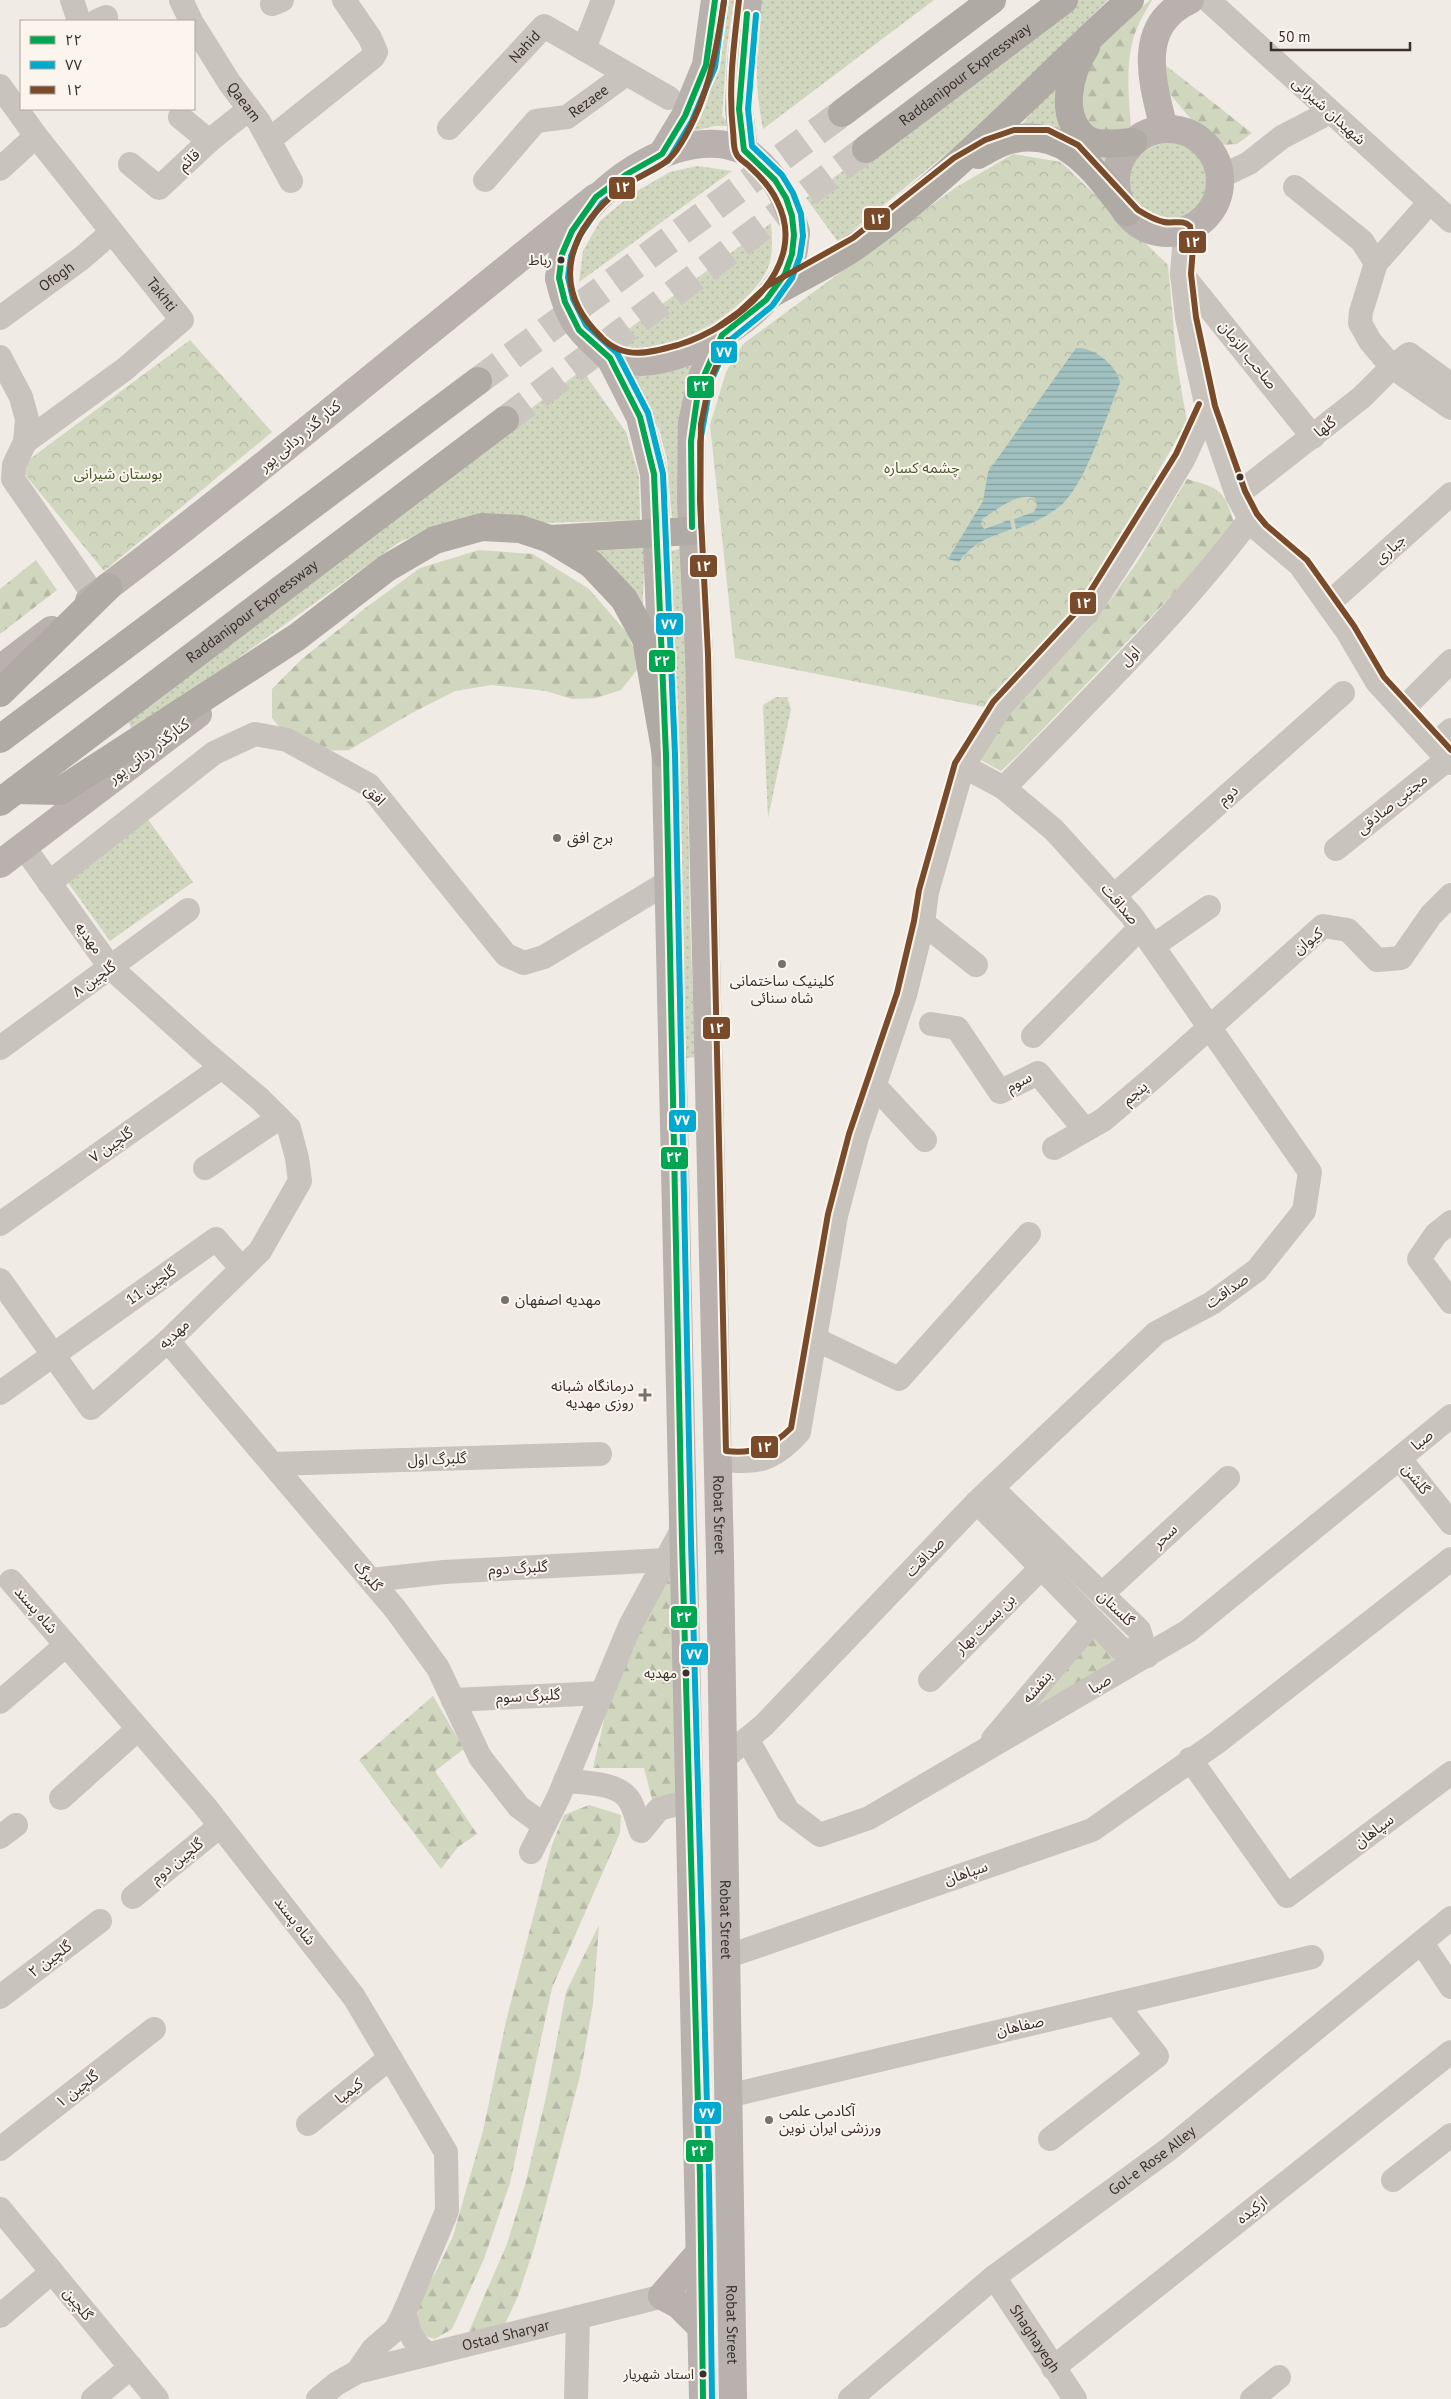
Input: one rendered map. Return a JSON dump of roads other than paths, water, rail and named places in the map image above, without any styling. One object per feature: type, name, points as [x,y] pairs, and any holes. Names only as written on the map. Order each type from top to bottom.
[{"type":"highway","points":[[842,113],[992,0]]},
{"type":"highway","name":"Raddanipour Expressway","points":[[866,149],[1064,0]]},
{"type":"highway","points":[[771,294],[859,244],[954,167],[1130,0]]},
{"type":"highway","points":[[1100,28],[1081,54],[1072,76],[1068,101],[1074,123],[1084,138],[1095,142],[1133,142]]},
{"type":"highway","points":[[954,167],[1008,140],[1034,136],[1060,142],[1087,164],[1127,212]]},
{"type":"highway","points":[[0,739],[478,381]]},
{"type":"highway","name":"Raddanipour Expressway","points":[[8,796],[505,420]]},
{"type":"highway","points":[[8,796],[60,791],[297,637],[387,568],[435,540],[482,527],[520,529],[550,539],[592,564],[624,599],[646,639],[666,755]]},
{"type":"highway","points":[[550,539],[692,531]]},
{"type":"highway","points":[[0,693],[102,592]]},
{"type":"main road","points":[[662,154],[685,116],[706,65],[715,0]]},
{"type":"main road","points":[[596,197],[572,230],[562,254],[559,278],[565,302],[579,330],[610,358],[640,362],[688,351],[720,336],[745,319],[771,294],[786,271],[794,254],[796,232],[790,207],[775,181],[762,163],[744,150],[739,109],[741,63],[748,0]]},
{"type":"main road","points":[[1164,129],[1154,86],[1150,56],[1159,26],[1181,4],[1190,0]]},
{"type":"main road","points":[[1164,129],[1191,134],[1202,142],[1214,158],[1220,178],[1219,192],[1210,210],[1195,225],[1182,231],[1167,233],[1152,230],[1138,223],[1127,212],[1119,199],[1116,184],[1120,162],[1133,142],[1150,132],[1164,129]]},
{"type":"main road","name":"کنار گذر ردانی پور","points":[[0,669],[244,482],[429,329],[627,174],[662,154],[691,145],[718,144],[744,150]]},
{"type":"main road","name":"Robat Street","points":[[720,336],[702,377],[692,422],[692,531],[699,654],[717,1459],[733,2399]]},
{"type":"main road","name":"Robat Street","points":[[610,358],[640,417],[654,474],[657,534],[666,755],[682,1530],[702,2287],[703,2399]]},
{"type":"main road","name":"کنارگذر ردانی پور","points":[[0,864],[297,637]]},
{"type":"main road","points":[[674,1140],[709,1139]]},
{"type":"main road","points":[[701,2251],[662,2296],[679,2305],[702,2328]]},
{"type":"main road","points":[[702,2287],[731,2281]]},
{"type":"street","points":[[72,0],[79,20]]},
{"type":"street","points":[[181,0],[191,20]]},
{"type":"street","points":[[269,140],[373,57],[376,52],[370,38],[344,0]]},
{"type":"street","points":[[584,49],[603,0]]},
{"type":"street","name":"شهیدان شیرانی","points":[[1208,0],[1451,221]]},
{"type":"street","name":"Nahid","points":[[449,128],[544,26],[668,98]]},
{"type":"street","name":"Qaeam","points":[[195,28],[228,82],[249,109],[269,140],[291,181]]},
{"type":"street","name":"Rezaee","points":[[485,180],[536,121],[567,117],[626,74]]},
{"type":"street","name":"Takhti","points":[[0,86],[36,136],[182,320],[124,369],[25,442]]},
{"type":"street","name":"قائم","points":[[130,164],[158,188],[249,109]]},
{"type":"street","points":[[1220,178],[1248,163],[1282,137],[1330,112]]},
{"type":"street","points":[[180,117],[210,142]]},
{"type":"street","points":[[0,169],[36,136]]},
{"type":"street","points":[[1295,188],[1362,241],[1376,263]]},
{"type":"street","points":[[1430,202],[1376,263],[1361,312],[1360,323],[1370,341],[1401,360],[1451,385]]},
{"type":"street","points":[[1182,231],[1184,248],[1182,274],[1187,318],[1208,408],[1237,495],[1250,519],[1260,531],[1300,565],[1348,631],[1377,682],[1446,749]]},
{"type":"street","name":"Ofogh","points":[[0,318],[82,258],[112,232]]},
{"type":"street","name":"صاحب الزمان","points":[[1182,274],[1313,437]]},
{"type":"street","name":"Takhti","points":[[0,357],[21,396],[26,419],[25,442],[14,465],[7,472],[102,592]]},
{"type":"street","points":[[1401,360],[1451,408]]},
{"type":"street","name":"گلها","points":[[1237,495],[1362,397],[1401,360]]},
{"type":"street","points":[[717,1459],[745,1462],[764,1460],[784,1449],[799,1432],[836,1216],[857,1136],[905,995],[923,923],[927,892],[962,766],[1000,707],[1087,614],[1184,458],[1208,408]]},
{"type":"street","name":"جباری","points":[[1328,604],[1451,494]]},
{"type":"street","name":"اول","points":[[1004,788],[1148,638],[1224,554],[1250,519]]},
{"type":"street","points":[[1404,709],[1451,661]]},
{"type":"street","name":"دوم","points":[[1114,896],[1343,694]]},
{"type":"street","name":"افق","points":[[49,883],[214,753],[255,734],[287,740],[369,785],[506,955],[524,963],[544,957],[668,882]]},
{"type":"street","name":"مجتبی صادقی","points":[[1336,849],[1446,749]]},
{"type":"street","name":"صداقت","points":[[723,1759],[764,1725],[984,1495],[1156,1333],[1212,1303],[1257,1270],[1304,1211],[1310,1172],[1147,937],[1114,896],[1054,830],[1004,788],[962,766]]},
{"type":"street","name":"مهدیه","points":[[0,1280],[91,1408],[168,1341],[260,1252],[300,1181],[297,1158],[289,1128],[110,967],[23,846]]},
{"type":"street","name":"کیوان","points":[[1209,1027],[1323,926],[1348,930],[1377,960],[1400,958],[1431,915],[1451,895]]},
{"type":"street","points":[[1032,1036],[1147,937],[1209,907]]},
{"type":"street","name":"گلچین ۸","points":[[0,1048],[188,910]]},
{"type":"street","points":[[923,923],[976,965]]},
{"type":"street","name":"سوم","points":[[931,1024],[957,1028],[1000,1092],[1038,1073],[1086,1130]]},
{"type":"street","name":"پنجم","points":[[1054,1148],[1103,1120],[1209,1027]]},
{"type":"street","name":"گلچین ۷","points":[[0,1224],[222,1067]]},
{"type":"street","points":[[874,1085],[925,1140]]},
{"type":"street","points":[[206,1168],[279,1118]]},
{"type":"street","points":[[1451,1222],[1436,1234],[1420,1259],[1451,1302]]},
{"type":"street","points":[[815,1339],[899,1379],[1029,1234]]},
{"type":"street","name":"گلچین 11","points":[[53,1354],[216,1239],[242,1269]]},
{"type":"street","name":"گلبرگ","points":[[168,1341],[396,1610],[438,1668],[480,1757],[518,1807],[544,1826]]},
{"type":"street","points":[[0,1393],[53,1354]]},
{"type":"street","name":"صبا","points":[[747,1739],[788,1811],[820,1835],[869,1818],[1188,1631],[1451,1416]]},
{"type":"street","name":"گلبرگ اول","points":[[273,1464],[600,1454]]},
{"type":"street","name":"گلشن","points":[[1400,1459],[1451,1523]]},
{"type":"street","name":"سحر","points":[[1102,1594],[1228,1478]]},
{"type":"street","name":"گلستان","points":[[984,1495],[1041,1568],[1120,1648],[1147,1656]]},
{"type":"street","name":"گلستان","points":[[984,1495],[1102,1594],[1139,1630],[1147,1656]]},
{"type":"street","points":[[531,1852],[565,1781],[630,1626],[682,1530]]},
{"type":"street","name":"سپاهان","points":[[726,1957],[1092,1830],[1216,1742],[1451,1559]]},
{"type":"street","name":"گلبرگ دوم","points":[[371,1580],[444,1572],[665,1560]]},
{"type":"street","name":"بن بست بهار","points":[[930,1680],[1041,1568]]},
{"type":"street","name":"شاه پسند","points":[[10,1581],[220,1826],[354,1997],[446,2152],[447,2210],[396,2329],[373,2349],[357,2372]]},
{"type":"street","name":"بنفشه","points":[[981,1754],[1093,1621]]},
{"type":"street","points":[[0,1702],[66,1645]]},
{"type":"street","name":"گلبرگ سوم","points":[[453,1700],[602,1693]]},
{"type":"street","points":[[61,1798],[138,1730]]},
{"type":"street","name":"سپاهان","points":[[1190,1760],[1286,1896],[1451,1774]]},
{"type":"street","points":[[565,1781],[592,1784],[620,1791],[630,1801],[641,1830],[659,1809],[689,1801]]},
{"type":"street","name":"گلچین دوم","points":[[133,1897],[220,1826]]},
{"type":"street","name":"Gol-e Rose Alley","points":[[850,2399],[994,2277],[1169,2149],[1451,1918]]},
{"type":"street","name":"گلچین ۲","points":[[0,1997],[100,1921]]},
{"type":"street","points":[[1422,1943],[1451,1987]]},
{"type":"street","name":"صفاهان","points":[[728,2096],[1312,1957]]},
{"type":"street","points":[[1050,2139],[1157,2056],[1116,2004]]},
{"type":"street","name":"گلچین ۱","points":[[0,2149],[154,2029]]},
{"type":"street","name":"ارکیده","points":[[1053,2368],[1451,2052]]},
{"type":"street","name":"کیمیا","points":[[308,2124],[390,2058]]},
{"type":"street","points":[[1393,2180],[1451,2135]]},
{"type":"street","name":"گلچین","points":[[0,2209],[157,2399]]},
{"type":"street","points":[[0,2316],[52,2272]]},
{"type":"street","name":"Shaghayegh","points":[[994,2277],[1075,2399]]},
{"type":"street","name":"Ostad Sharyar","points":[[318,2399],[336,2384],[357,2372],[702,2287]]},
{"type":"street","points":[[405,2311],[406,2323],[412,2338],[418,2348],[428,2354]]},
{"type":"street","points":[[576,2399],[578,2317]]},
{"type":"street","points":[[93,2399],[131,2367]]},
{"type":"street","points":[[1252,2399],[1279,2377]]},
{"type":"water","points":[[1076,348],[1090,351],[1104,359],[1115,370],[1120,383],[1082,476],[1061,505],[1036,521],[1016,529],[1014,519],[1034,512],[1037,506],[1035,498],[1021,497],[1008,502],[982,519],[981,524],[984,529],[1010,520],[1012,529],[976,545],[959,562],[948,559],[983,501],[988,472]]},
{"type":"tunnel","points":[[478,381],[842,113]]},
{"type":"tunnel","points":[[505,420],[866,149]]},
{"type":"place","name":"رباط","points":[[561,260]]},
{"type":"place","name":"برج افق","points":[[557,838]]},
{"type":"place","name":"کلینیک ساختمانی شاه سنائی","points":[[782,964]]},
{"type":"place","name":"مهدیه اصفهان","points":[[505,1300]]},
{"type":"place","name":"درمانگاه شبانه روزی مهدیه","points":[[645,1395]]},
{"type":"place","name":"مهدیه","points":[[686,1673]]},
{"type":"place","name":"آکادمی علمی ورزشی ایران نوین","points":[[769,2120]]},
{"type":"place","name":"استاد شهریار","points":[[703,2374]]},
{"type":"park label","name":"چشمه کساره","points":[[922,468]]},
{"type":"park label","name":"بوستان شیرانی","points":[[118,474]]}]
